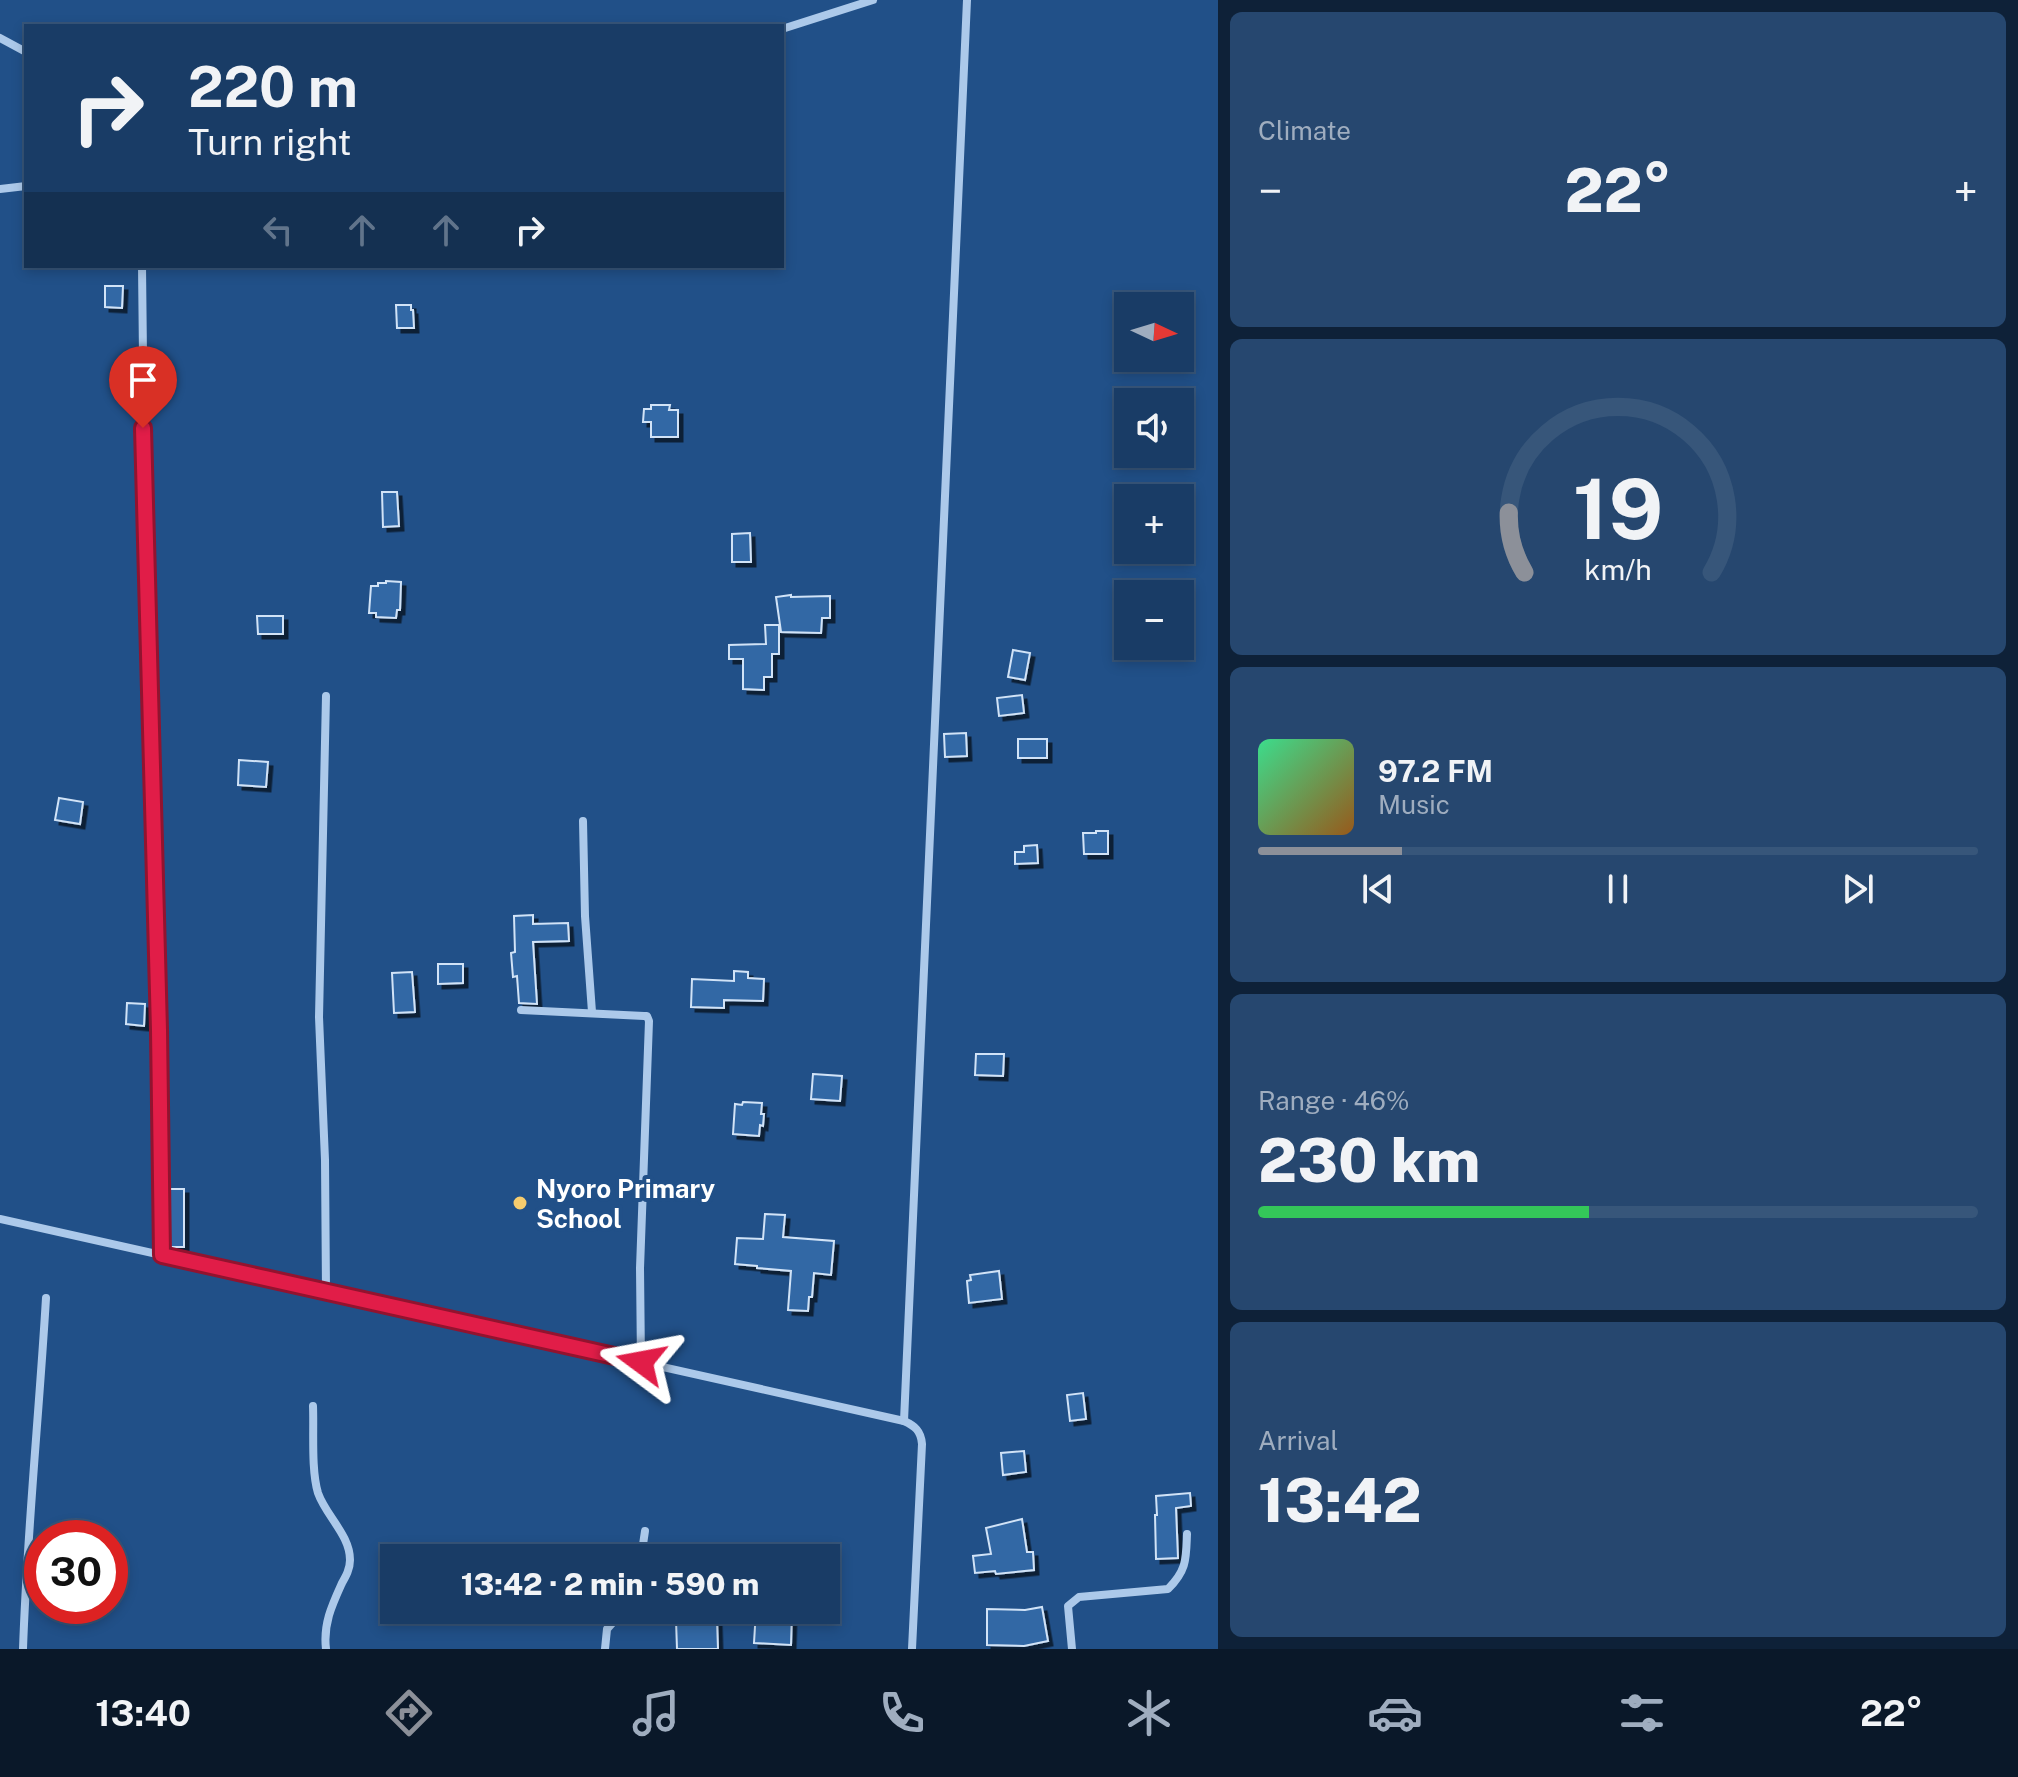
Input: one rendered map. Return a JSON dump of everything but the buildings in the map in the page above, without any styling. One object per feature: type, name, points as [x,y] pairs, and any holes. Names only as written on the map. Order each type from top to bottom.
[{"type":"street","points":[[784,28],[873,0]]},
{"type":"street","points":[[904,1421],[967,0]]},
{"type":"street","points":[[0,38],[24,51]]},
{"type":"street","points":[[0,189],[24,186]]},
{"type":"street","points":[[142,268],[145,537],[160,1060],[162,1255]]},
{"type":"street","points":[[326,696],[319,1017],[326,1292]]},
{"type":"street","points":[[583,821],[585,916],[592,1012]]},
{"type":"street","points":[[521,1010],[648,1017],[640,1268],[641,1362]]},
{"type":"street","points":[[0,1219],[904,1421],[915,1426],[922,1444],[912,1649]]},
{"type":"street","points":[[23,1649],[25,1573],[46,1298]]},
{"type":"street","points":[[313,1406],[315,1482],[324,1507],[348,1544],[350,1557],[350,1568],[326,1625],[326,1649]]},
{"type":"street","points":[[643,1544],[645,1531]]},
{"type":"street","points":[[1072,1649],[1068,1606],[1079,1597],[1168,1589],[1186,1564],[1187,1534]]},
{"type":"street","points":[[605,1649],[607,1629],[611,1624]]},
{"type":"place","name":"Nyoro Primary School","points":[[520,1203]]},
{"type":"route","points":[[143,428],[162,1255],[641,1362]]}]
